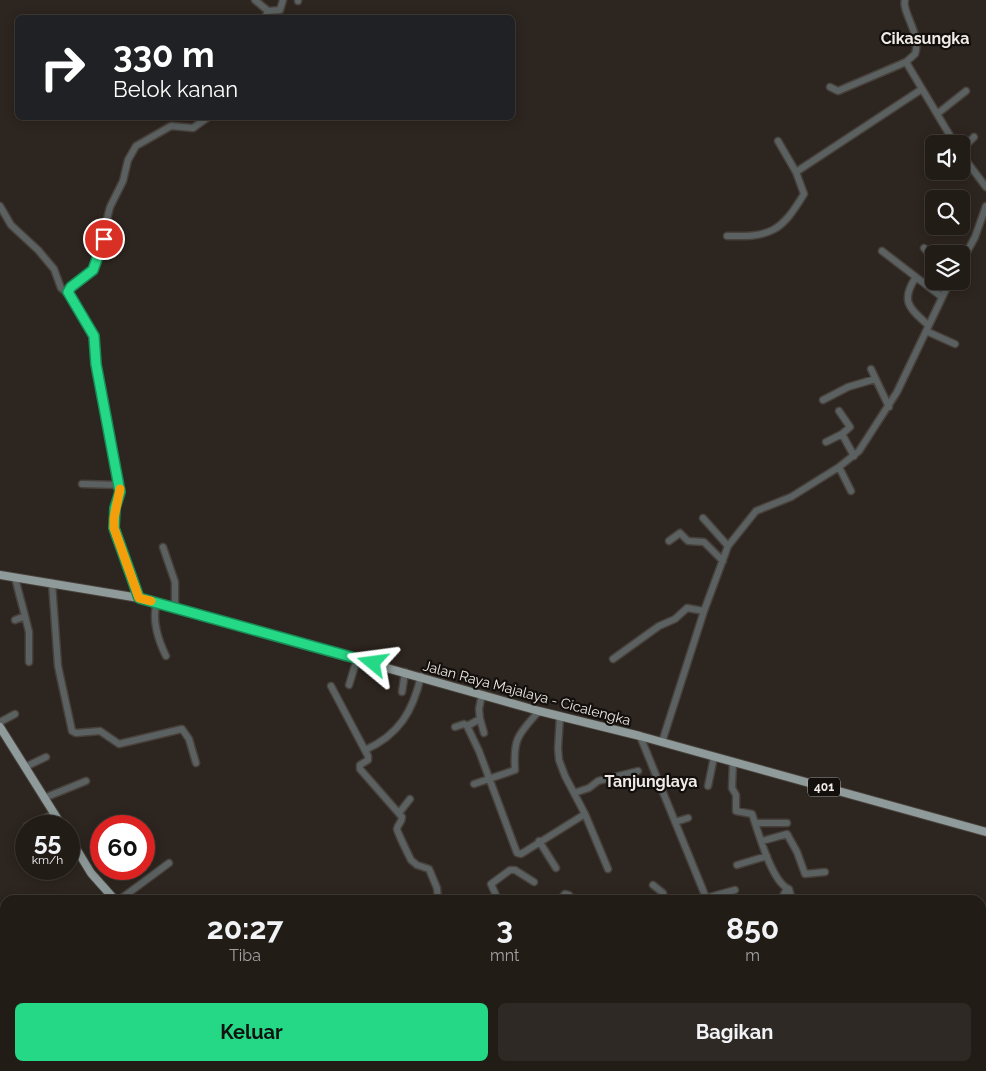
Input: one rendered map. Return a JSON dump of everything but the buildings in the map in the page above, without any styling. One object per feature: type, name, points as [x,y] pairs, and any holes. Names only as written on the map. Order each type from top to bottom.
[{"type":"main road","name":"Jalan Raya Majalaya - Cicalengka","points":[[0,575],[139,598],[539,711],[640,736],[986,832]]},
{"type":"main road","points":[[0,727],[54,814]]},
{"type":"main road","points":[[80,855],[91,873],[111,895]]},
{"type":"street","points":[[255,0],[267,14],[280,10],[283,0]]},
{"type":"street","points":[[830,87],[838,91],[906,62],[915,54],[917,45],[911,20],[902,1]]},
{"type":"street","points":[[906,62],[950,135]]},
{"type":"street","points":[[796,172],[922,89]]},
{"type":"street","points":[[938,114],[966,91]]},
{"type":"street","points":[[68,292],[95,267],[110,207],[123,181],[128,160],[136,146],[171,126],[193,128],[204,120]]},
{"type":"street","points":[[970,141],[974,137]]},
{"type":"street","points":[[727,236],[758,236],[778,228],[804,194],[796,172],[778,141]]},
{"type":"street","points":[[970,167],[986,187]]},
{"type":"street","points":[[0,206],[11,225],[38,250],[54,269],[61,288],[68,292],[94,336],[96,364],[120,492],[115,508],[114,528],[139,598]]},
{"type":"street","points":[[970,246],[986,206]]},
{"type":"street","points":[[882,251],[942,297]]},
{"type":"street","points":[[916,277],[907,292],[909,304],[927,328],[956,344]]},
{"type":"street","points":[[662,742],[704,611],[728,546],[756,511],[791,497],[854,456],[889,407],[946,290]]},
{"type":"street","points":[[871,369],[889,407]]},
{"type":"street","points":[[823,400],[848,387],[875,379]]},
{"type":"street","points":[[826,442],[842,434],[850,427],[839,411]]},
{"type":"street","points":[[842,434],[854,456]]},
{"type":"street","points":[[839,467],[851,491]]},
{"type":"street","points":[[82,484],[119,485]]},
{"type":"street","points":[[703,518],[728,546]]},
{"type":"street","points":[[668,542],[680,533],[688,541],[704,542],[723,561]]},
{"type":"street","points":[[163,547],[175,582],[175,608]]},
{"type":"street","points":[[15,578],[29,632],[29,662]]},
{"type":"street","points":[[52,583],[58,666],[72,731],[76,733],[100,731],[119,744],[182,729],[189,739],[196,763]]},
{"type":"street","points":[[156,603],[154,612],[158,635],[166,656]]},
{"type":"street","points":[[613,659],[659,626],[675,619],[688,608],[704,611]]},
{"type":"street","points":[[15,620],[25,616]]},
{"type":"street","points":[[349,685],[357,659]]},
{"type":"street","points":[[402,692],[405,672]]},
{"type":"street","points":[[366,750],[385,741],[398,727],[414,701],[420,676]]},
{"type":"street","points":[[330,686],[366,750],[368,759],[360,769],[402,819],[398,828],[399,837],[406,847],[411,860],[430,871],[437,888],[438,895]]},
{"type":"street","points":[[482,694],[479,707],[484,733]]},
{"type":"street","points":[[474,784],[515,770],[513,757],[515,744],[521,731],[539,711]]},
{"type":"street","points":[[0,722],[15,714]]},
{"type":"street","points":[[560,716],[559,760],[585,814],[608,869]]},
{"type":"street","points":[[454,727],[464,724],[467,726],[480,719]]},
{"type":"street","points":[[467,726],[517,853],[521,854],[585,814]]},
{"type":"street","points":[[640,736],[704,895]]},
{"type":"street","points":[[25,767],[46,757]]},
{"type":"street","points":[[708,786],[714,757]]},
{"type":"street","points":[[733,762],[732,788],[736,795],[736,811],[751,812],[776,875],[790,891],[791,895]]},
{"type":"street","points":[[574,793],[589,788],[598,780],[638,771]]},
{"type":"street","points":[[44,798],[86,781]]},
{"type":"street","points":[[398,813],[410,799]]},
{"type":"street","points":[[675,822],[688,818]]},
{"type":"street","points":[[756,823],[787,823]]},
{"type":"street","points":[[762,841],[786,834],[797,852],[805,874],[825,872]]},
{"type":"street","points":[[539,841],[556,868]]},
{"type":"street","points":[[737,865],[767,856]]},
{"type":"street","points":[[126,895],[169,863]]},
{"type":"street","points":[[496,895],[492,884],[510,870],[515,870],[534,882]]},
{"type":"street","points":[[653,885],[663,895]]},
{"type":"street","points":[[784,895],[787,888]]},
{"type":"street","points":[[719,895],[735,890]]},
{"type":"slow traffic","points":[[120,489],[115,508],[114,528],[139,598],[151,601]]},
{"type":"district","name":"Cikasungka","points":[[925,38]]},
{"type":"district","name":"Tanjunglaya","points":[[651,781]]},
{"type":"route","points":[[104,239],[93,270],[71,287],[68,292],[94,336],[96,364],[120,492],[115,508],[114,528],[139,598],[373,663]]}]
